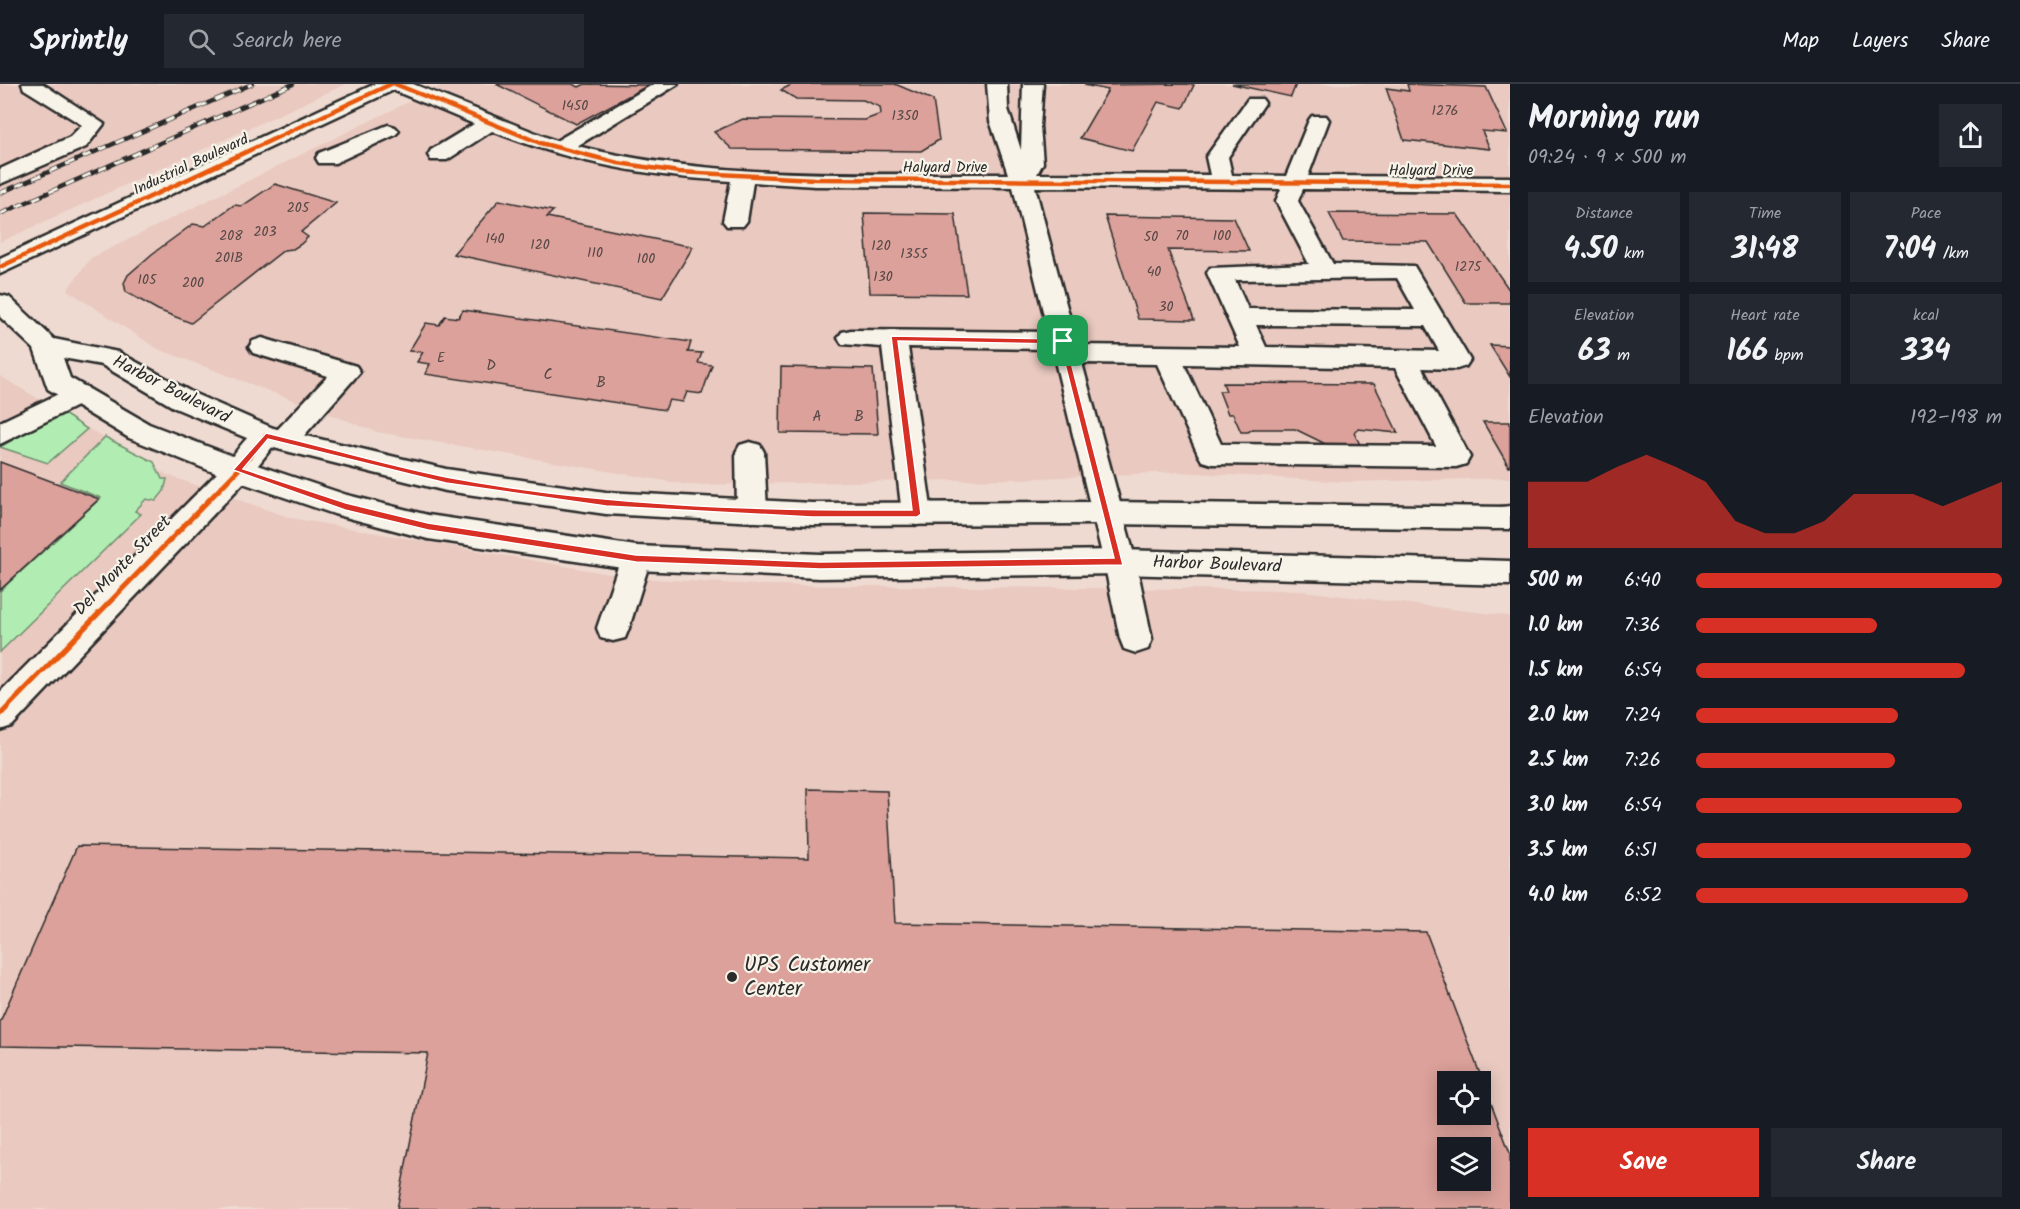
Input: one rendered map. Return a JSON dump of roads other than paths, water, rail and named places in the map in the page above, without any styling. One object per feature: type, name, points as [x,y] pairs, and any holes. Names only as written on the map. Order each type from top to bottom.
[{"type":"main road","name":"Halyard Drive","points":[[393,84],[488,123],[558,148],[618,163],[815,185],[1022,180],[1502,184]]},
{"type":"main road","name":"Industrial Boulevard","points":[[0,267],[393,84]]},
{"type":"main road","points":[[558,148],[668,84]]},
{"type":"main road","points":[[997,84],[996,106],[999,122],[1022,180],[1120,562],[1136,639]]},
{"type":"main road","points":[[1022,180],[1032,163],[1030,126],[1033,84]]},
{"type":"main road","points":[[0,177],[78,142],[94,124],[31,85]]},
{"type":"main road","points":[[1222,182],[1217,157],[1255,103]]},
{"type":"main road","points":[[1319,120],[1287,201],[1325,271]]},
{"type":"main road","points":[[439,155],[488,123]]},
{"type":"main road","points":[[327,158],[388,131]]},
{"type":"main road","points":[[735,222],[743,177]]},
{"type":"main road","points":[[1502,184],[1510,202]]},
{"type":"main road","points":[[851,338],[894,338],[1167,356],[1457,360],[1405,271],[1219,273],[1257,356]]},
{"type":"main road","name":"Harbor Boulevard","points":[[0,303],[46,346],[58,383],[139,431],[238,470],[345,506],[428,527],[636,558],[820,566],[1120,562],[1510,573]]},
{"type":"main road","points":[[1239,316],[1433,318]]},
{"type":"main road","points":[[894,338],[917,514]]},
{"type":"main road","name":"Harbor Boulevard","points":[[46,346],[108,358],[185,401],[275,438],[446,480],[606,503],[752,511],[917,514],[1106,513],[1503,518]]},
{"type":"main road","name":"Del Monte Street","points":[[0,715],[238,470],[347,372],[262,347]]},
{"type":"main road","points":[[1167,356],[1212,454],[1456,457],[1404,359]]},
{"type":"main road","points":[[0,434],[77,394]]},
{"type":"main road","points":[[750,453],[752,511]]},
{"type":"main road","points":[[613,628],[636,558]]},
{"type":"railway","points":[[0,193],[252,84]]},
{"type":"railway","points":[[0,214],[293,84]]},
{"type":"place","name":"UPS Customer Center","points":[[732,977]]}]
